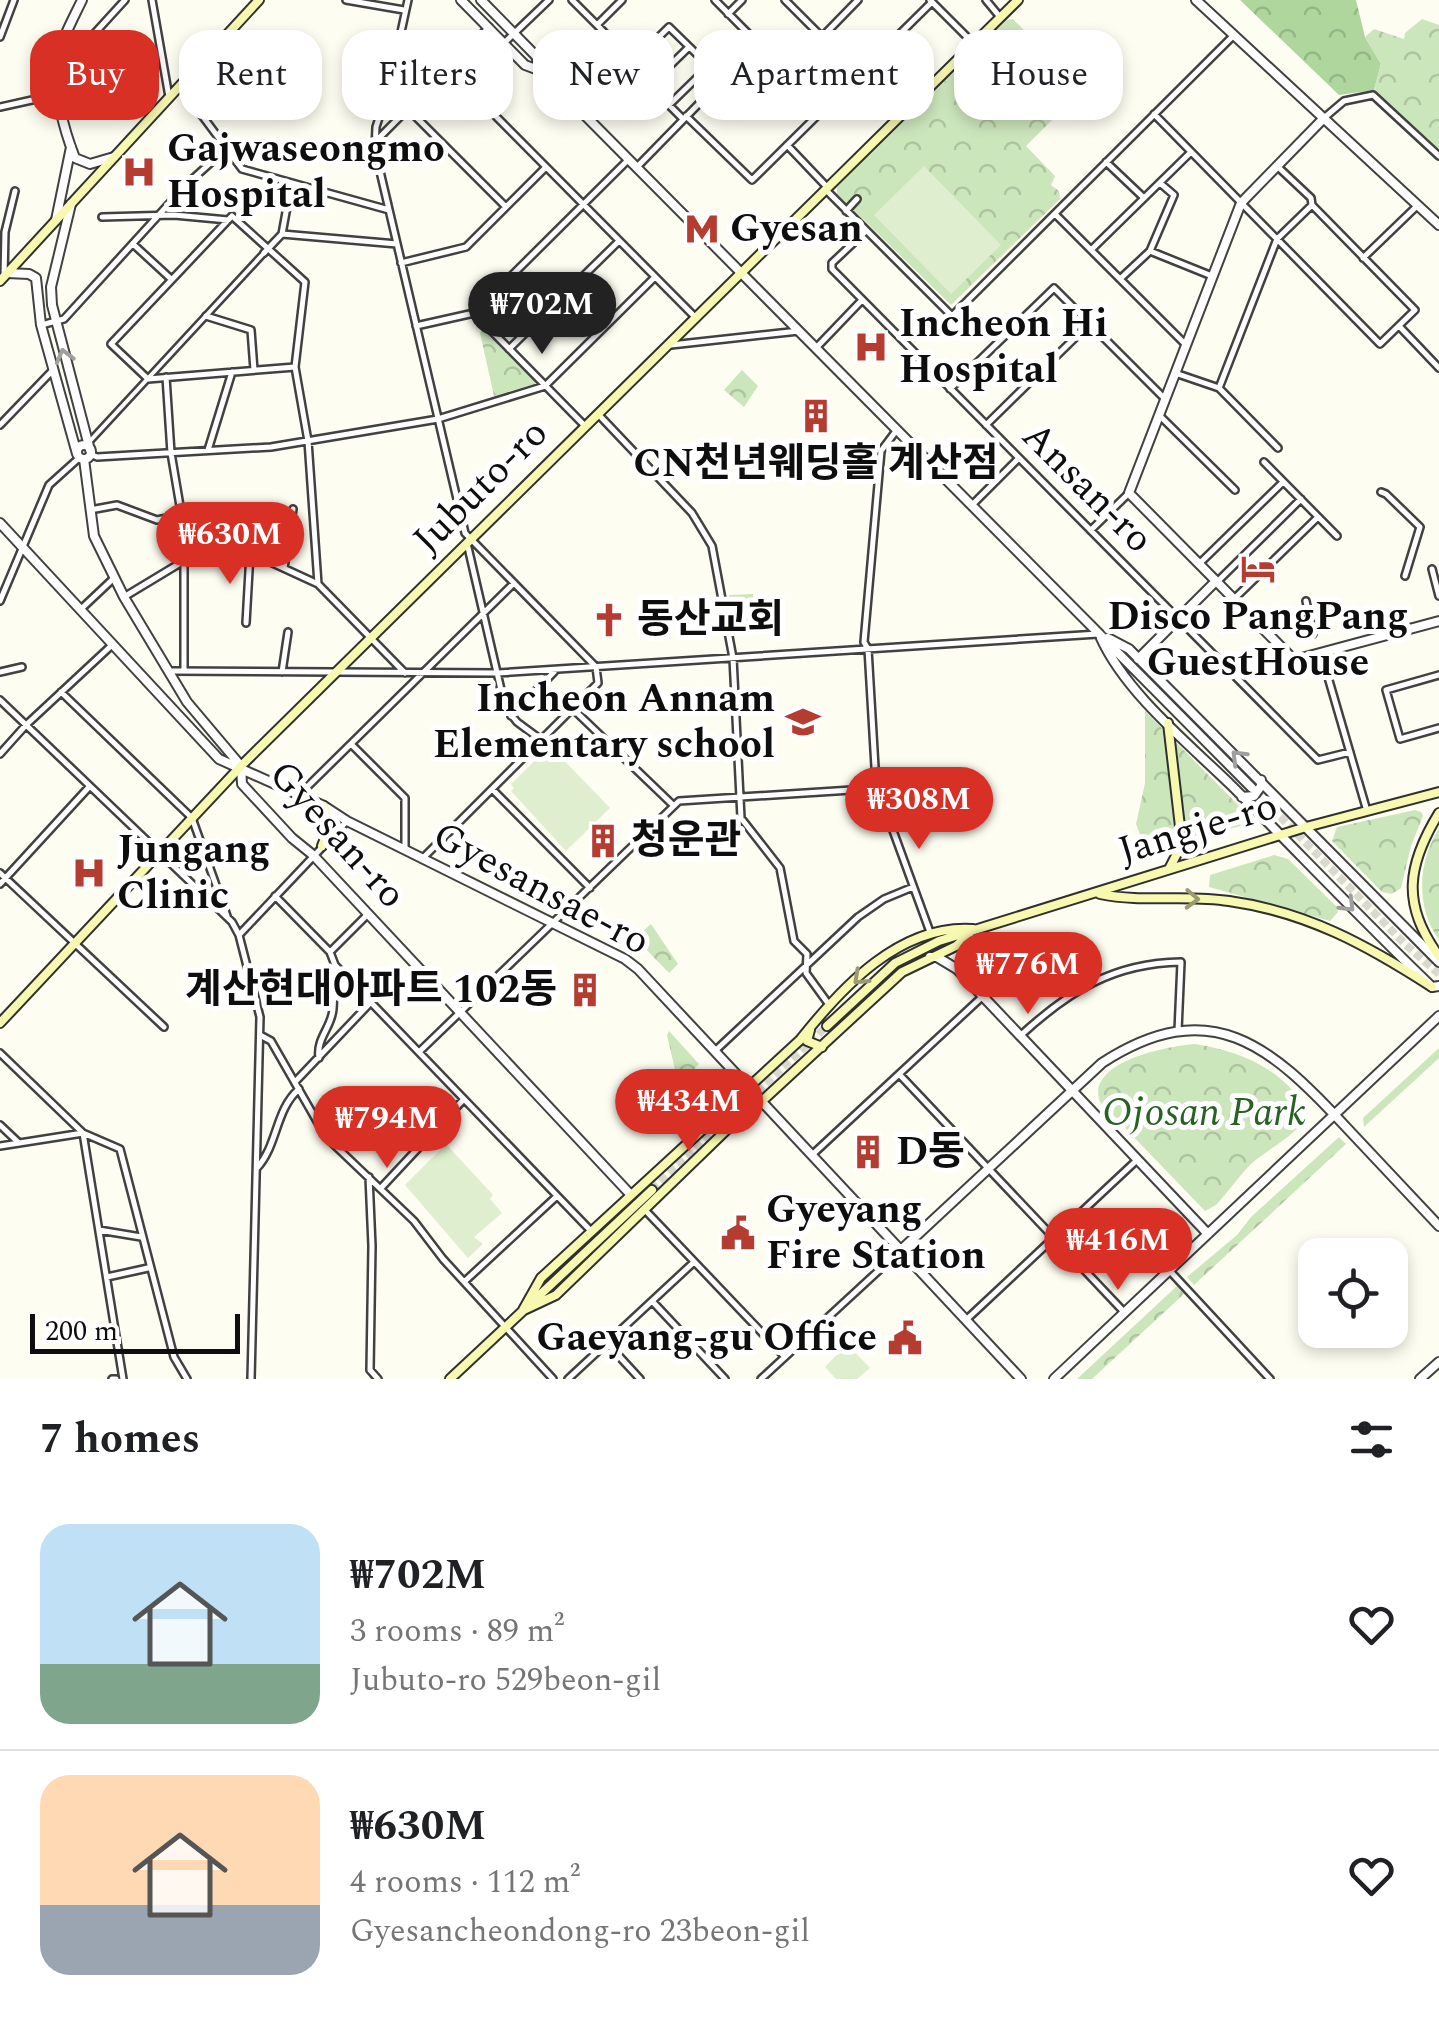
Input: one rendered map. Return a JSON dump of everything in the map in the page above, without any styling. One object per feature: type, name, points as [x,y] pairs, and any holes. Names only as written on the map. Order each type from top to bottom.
[{"type":"main road","points":[[231,30],[259,0]]},
{"type":"main road","name":"Jubuto-ro","points":[[987,30],[1018,0]]},
{"type":"main road","name":"Jubuto-ro","points":[[0,1023],[240,766],[954,64]]},
{"type":"main road","points":[[4,277],[179,87]]},
{"type":"main road","points":[[1168,723],[1182,844],[1169,870]]},
{"type":"main road","name":"Jangje-ro","points":[[828,1026],[895,963],[939,941],[1306,827],[1439,792]]},
{"type":"main road","points":[[322,846],[330,825],[324,806]]},
{"type":"main road","points":[[1439,813],[1417,855],[1412,886],[1416,915],[1439,959]]},
{"type":"main road","points":[[1095,893],[1130,900],[1228,900],[1274,910],[1360,941],[1436,987]]},
{"type":"main road","name":"Jangje-ro","points":[[523,1310],[542,1278],[894,948],[948,928],[977,930]]},
{"type":"main road","name":"Jangje-ro","points":[[523,1310],[556,1295],[743,1114],[902,972],[956,946],[977,930]]},
{"type":"main road","points":[[818,1018],[806,1037],[810,1045],[822,1047]]},
{"type":"main road","points":[[660,1166],[674,1166],[675,1180]]},
{"type":"main road","name":"Jangje-ro","points":[[450,1379],[652,1190]]},
{"type":"street","points":[[0,38],[14,0]]},
{"type":"street","points":[[69,30],[82,0]]},
{"type":"street","points":[[95,30],[125,0]]},
{"type":"street","points":[[152,0],[170,97]]},
{"type":"street","points":[[346,0],[404,10]]},
{"type":"street","points":[[408,0],[376,141],[498,673],[511,716],[541,740]]},
{"type":"street","points":[[461,0],[488,28]]},
{"type":"street","points":[[481,0],[533,53]]},
{"type":"street","points":[[515,34],[549,0]]},
{"type":"street","points":[[572,0],[601,30]]},
{"type":"street","points":[[597,25],[622,0]]},
{"type":"street","points":[[714,0],[744,30]]},
{"type":"street","points":[[728,14],[742,0]]},
{"type":"street","points":[[785,0],[814,30]]},
{"type":"street","points":[[830,30],[858,0]]},
{"type":"street","points":[[986,0],[1000,17]]},
{"type":"street","points":[[1196,0],[1439,224]]},
{"type":"street","points":[[902,30],[931,1],[960,30]]},
{"type":"street","points":[[674,32],[694,51]]},
{"type":"street","points":[[787,145],[846,211],[952,316],[1234,35]]},
{"type":"street","points":[[674,62],[689,47]]},
{"type":"street","points":[[513,53],[533,68]]},
{"type":"street","points":[[694,80],[669,105],[752,180],[812,120]]},
{"type":"street","points":[[1091,530],[1128,493],[1241,203],[1344,100],[1372,95],[1439,156]]},
{"type":"street","points":[[0,108],[30,101]]},
{"type":"street","points":[[637,167],[694,109]]},
{"type":"street","points":[[1154,114],[1380,344],[1415,310],[1277,166]]},
{"type":"street","points":[[65,120],[71,147],[82,163],[114,157]]},
{"type":"street","points":[[206,120],[242,169],[389,210]]},
{"type":"street","points":[[376,141],[397,120]]},
{"type":"street","points":[[419,120],[506,207]]},
{"type":"street","points":[[499,120],[696,318]]},
{"type":"street","points":[[590,120],[1252,788]]},
{"type":"street","points":[[56,220],[71,147]]},
{"type":"street","points":[[42,325],[64,319],[187,184],[227,148]]},
{"type":"street","points":[[1091,250],[1191,152]]},
{"type":"street","points":[[416,326],[474,313],[629,159]]},
{"type":"street","points":[[1106,162],[1144,198]]},
{"type":"street","points":[[402,263],[466,246],[546,167]]},
{"type":"street","points":[[1120,280],[1150,251],[1174,196],[1160,182]]},
{"type":"street","points":[[0,601],[48,484],[85,453],[148,378],[282,234],[291,185]]},
{"type":"street","points":[[15,191],[4,232],[4,277],[29,274],[36,278],[42,325],[54,370],[85,453]]},
{"type":"street","points":[[846,211],[858,200]]},
{"type":"street","points":[[71,204],[51,287],[85,453],[94,536],[124,597],[186,702],[240,766]]},
{"type":"street","points":[[1219,388],[1276,239],[1312,205]]},
{"type":"street","points":[[1363,258],[1418,205]]},
{"type":"street","points":[[1055,214],[1186,345]]},
{"type":"street","points":[[102,218],[191,215],[228,220]]},
{"type":"street","points":[[295,367],[148,378],[111,344],[232,216],[305,282],[295,367],[308,441],[318,584]]},
{"type":"street","name":"Ansan-ro","points":[[866,230],[832,263],[832,269],[1318,760],[1350,752]]},
{"type":"street","points":[[282,234],[397,244]]},
{"type":"street","points":[[510,349],[619,241]]},
{"type":"street","points":[[133,244],[171,280]]},
{"type":"street","points":[[1150,251],[1213,276]]},
{"type":"street","points":[[85,453],[97,457],[308,441],[438,419],[545,386],[656,278]]},
{"type":"street","points":[[950,388],[1054,288],[1165,399]]},
{"type":"street","points":[[816,348],[862,300]]},
{"type":"street","points":[[474,313],[585,426]]},
{"type":"street","points":[[206,316],[251,330],[254,370]]},
{"type":"street","points":[[986,425],[1089,324]]},
{"type":"street","points":[[1399,326],[1439,368]]},
{"type":"street","points":[[668,345],[800,331]]},
{"type":"street","points":[[0,425],[54,370]]},
{"type":"street","points":[[208,450],[232,372]]},
{"type":"street","points":[[1175,373],[1219,388],[1278,448]]},
{"type":"street","points":[[166,377],[171,453],[188,553],[184,671]]},
{"type":"street","points":[[598,414],[692,513],[712,546],[733,658],[741,818],[780,868],[794,941],[806,954],[806,973],[830,1006]]},
{"type":"street","points":[[1159,415],[1235,490]]},
{"type":"street","points":[[897,430],[881,451],[864,642],[868,649],[876,784],[930,932]]},
{"type":"street","points":[[972,506],[1019,458]]},
{"type":"street","points":[[1264,462],[1337,536]]},
{"type":"street","points":[[1199,564],[1283,482]]},
{"type":"street","points":[[1381,492],[1420,527],[1405,576]]},
{"type":"street","points":[[1128,493],[1294,660],[1439,621]]},
{"type":"street","points":[[1138,658],[1300,500]]},
{"type":"street","points":[[90,510],[117,505],[157,520],[181,515],[193,518],[220,539],[318,584],[404,673]]},
{"type":"street","points":[[284,568],[293,508]]},
{"type":"street","points":[[1234,599],[1318,517]]},
{"type":"street","name":"Gyesan-ro","points":[[0,523],[219,760],[240,766],[242,784],[630,1194]]},
{"type":"street","points":[[124,597],[220,539]]},
{"type":"street","points":[[422,859],[598,683],[596,667],[469,541]]},
{"type":"street","points":[[246,623],[250,553]]},
{"type":"street","points":[[1432,569],[1439,596]]},
{"type":"street","points":[[80,610],[114,578]]},
{"type":"street","points":[[300,794],[514,583]]},
{"type":"street","points":[[1306,600],[1313,634]]},
{"type":"street","points":[[282,672],[288,632]]},
{"type":"street","points":[[1099,634],[1112,663],[1168,723],[1436,987]]},
{"type":"street","points":[[168,671],[498,673],[1099,634],[1129,649],[1439,959]]},
{"type":"street","points":[[0,754],[112,644]]},
{"type":"street","points":[[1321,652],[1367,811]]},
{"type":"street","points":[[0,672],[22,667]]},
{"type":"street","points":[[511,716],[556,670]]},
{"type":"street","points":[[1439,675],[1386,690],[1400,739],[1439,728]]},
{"type":"street","points":[[61,692],[192,818],[228,918],[238,935],[260,1017],[252,1379]]},
{"type":"street","points":[[0,700],[228,918]]},
{"type":"street","points":[[572,709],[673,805]]},
{"type":"street","points":[[350,744],[405,798],[406,851]]},
{"type":"street","name":"Gyesansae-ro","points":[[240,766],[638,969],[1021,1379]]},
{"type":"street","points":[[1242,797],[1254,796],[1261,780]]},
{"type":"street","points":[[419,1052],[679,801],[867,789],[876,784]]},
{"type":"street","points":[[90,786],[2,878],[164,1027]]},
{"type":"street","points":[[492,789],[590,888]]},
{"type":"street","points":[[238,935],[347,821]]},
{"type":"street","points":[[715,1051],[870,907],[913,887]]},
{"type":"street","points":[[275,896],[330,952],[335,965],[591,1231]]},
{"type":"street","points":[[330,952],[368,914]]},
{"type":"street","points":[[956,946],[953,954],[957,968]]},
{"type":"street","points":[[927,957],[937,957],[957,968],[1208,1234]]},
{"type":"street","points":[[1020,1036],[1058,1001],[1078,989],[1106,976],[1164,962],[1181,962],[1178,1032]]},
{"type":"street","points":[[319,1059],[319,1041],[334,1011],[331,991],[335,965]]},
{"type":"street","points":[[812,1156],[983,996]]},
{"type":"street","points":[[257,1168],[297,1086],[371,1002]]},
{"type":"street","points":[[1054,1379],[1439,1016]]},
{"type":"street","points":[[762,1379],[1102,1064],[1126,1048],[1178,1032],[1218,1034],[1262,1049],[1283,1063],[1439,1226]]},
{"type":"street","points":[[260,1035],[271,1041],[326,1137],[414,1221],[464,1282],[554,1379]]},
{"type":"street","points":[[0,1054],[83,1133],[120,1149],[174,1356],[187,1379]]},
{"type":"street","points":[[899,1074],[1124,1313]]},
{"type":"street","points":[[380,1188],[464,1099]]},
{"type":"street","points":[[0,1125],[19,1143]]},
{"type":"street","points":[[0,1146],[83,1133]]},
{"type":"street","points":[[83,1133],[108,1277],[117,1379]]},
{"type":"street","points":[[966,1320],[1137,1160]]},
{"type":"street","points":[[369,1177],[370,1370],[378,1379]]},
{"type":"street","points":[[464,1282],[558,1196]]},
{"type":"street","points":[[645,1210],[785,1357]]},
{"type":"street","points":[[100,1230],[141,1237]]},
{"type":"street","points":[[568,1379],[694,1262]]},
{"type":"street","points":[[108,1277],[149,1268]]},
{"type":"street","points":[[1169,1270],[1270,1379]]},
{"type":"street","points":[[652,1302],[725,1379]]},
{"type":"street","points":[[606,1343],[640,1379]]},
{"type":"street","points":[[1420,1379],[1439,1362]]},
{"type":"green space","points":[[1240,0],[1356,0],[1365,37],[1381,64],[1374,90],[1339,95]]},
{"type":"green space","points":[[1013,19],[1024,30],[997,30]]},
{"type":"green space","points":[[1422,19],[1439,25],[1439,149],[1374,90],[1381,64],[1365,37],[1374,29],[1404,39],[1405,33]]},
{"type":"green space","points":[[954,72],[954,120],[1052,120],[1026,146],[1055,176],[1051,185],[1059,191],[1060,199],[951,305],[837,194],[837,187],[905,120],[934,120],[934,92]]},
{"type":"green space","points":[[924,166],[1001,245],[951,294],[874,215]]},
{"type":"green space","points":[[484,330],[538,383],[494,396]]},
{"type":"green space","points":[[742,370],[758,386],[744,407],[724,390]]},
{"type":"green space","points":[[753,594],[756,630],[735,632],[729,595]]},
{"type":"green space","points":[[1145,711],[1247,814],[1248,820],[1159,855],[1146,850],[1136,824],[1145,783]]},
{"type":"green space","points":[[547,749],[554,750],[610,808],[566,851],[511,791],[511,784]]},
{"type":"green space","points":[[1415,810],[1423,816],[1401,888],[1392,894],[1382,892],[1332,841],[1337,827]]},
{"type":"green space","points":[[1439,828],[1439,940],[1426,913],[1422,884],[1427,855]]},
{"type":"green space","points":[[1274,855],[1288,859],[1336,906],[1338,912],[1330,921],[1209,887],[1210,875]]},
{"type":"green space","points":[[651,924],[678,964],[669,973],[635,938]]},
{"type":"green space","points":[[669,1031],[699,1064],[683,1081],[707,1109],[692,1123],[685,1113]]},
{"type":"green space","name":"Ojosan Park","points":[[1195,1044],[1260,1065],[1287,1085],[1308,1113],[1297,1129],[1255,1160],[1216,1205],[1205,1211],[1100,1102],[1099,1088],[1105,1076],[1131,1059]]},
{"type":"green space","points":[[1439,1048],[1439,1058],[1364,1127],[1363,1118]]},
{"type":"green space","points":[[1339,1137],[1346,1144],[1194,1285],[1187,1277]]},
{"type":"green space","points":[[446,1144],[493,1195],[490,1199],[502,1213],[474,1237],[483,1244],[468,1258],[405,1185]]},
{"type":"green space","points":[[1177,1286],[1184,1294],[1092,1379],[1077,1379]]},
{"type":"green space","points":[[847,1344],[870,1368],[857,1379],[836,1379],[825,1367]]},
{"type":"tunnel","points":[[1255,791],[1439,974]]},
{"type":"tunnel","points":[[652,1190],[827,1026]]},
{"type":"place","name":"Gajwaseongmo Hospital","points":[[139,172]]},
{"type":"place","name":"Gyesan","points":[[702,229]]},
{"type":"place","name":"Incheon Hi Hospital","points":[[871,347]]},
{"type":"place","name":"CN천년웨딩홀 계산점","points":[[816,416]]},
{"type":"place","name":"Disco PangPang GuestHouse","points":[[1258,569]]},
{"type":"place","name":"동산교회","points":[[609,620]]},
{"type":"place","name":"Incheon Annam Elementary school","points":[[803,722]]},
{"type":"place","name":"청운관","points":[[603,841]]},
{"type":"place","name":"Jungang Clinic","points":[[89,873]]},
{"type":"place","name":"계산현대아파트 102동","points":[[585,990]]},
{"type":"place","name":"D동","points":[[868,1152]]},
{"type":"place","name":"Gyeyang Fire Station","points":[[738,1233]]},
{"type":"place","name":"Gaeyang-gu Office","points":[[905,1338]]}]
